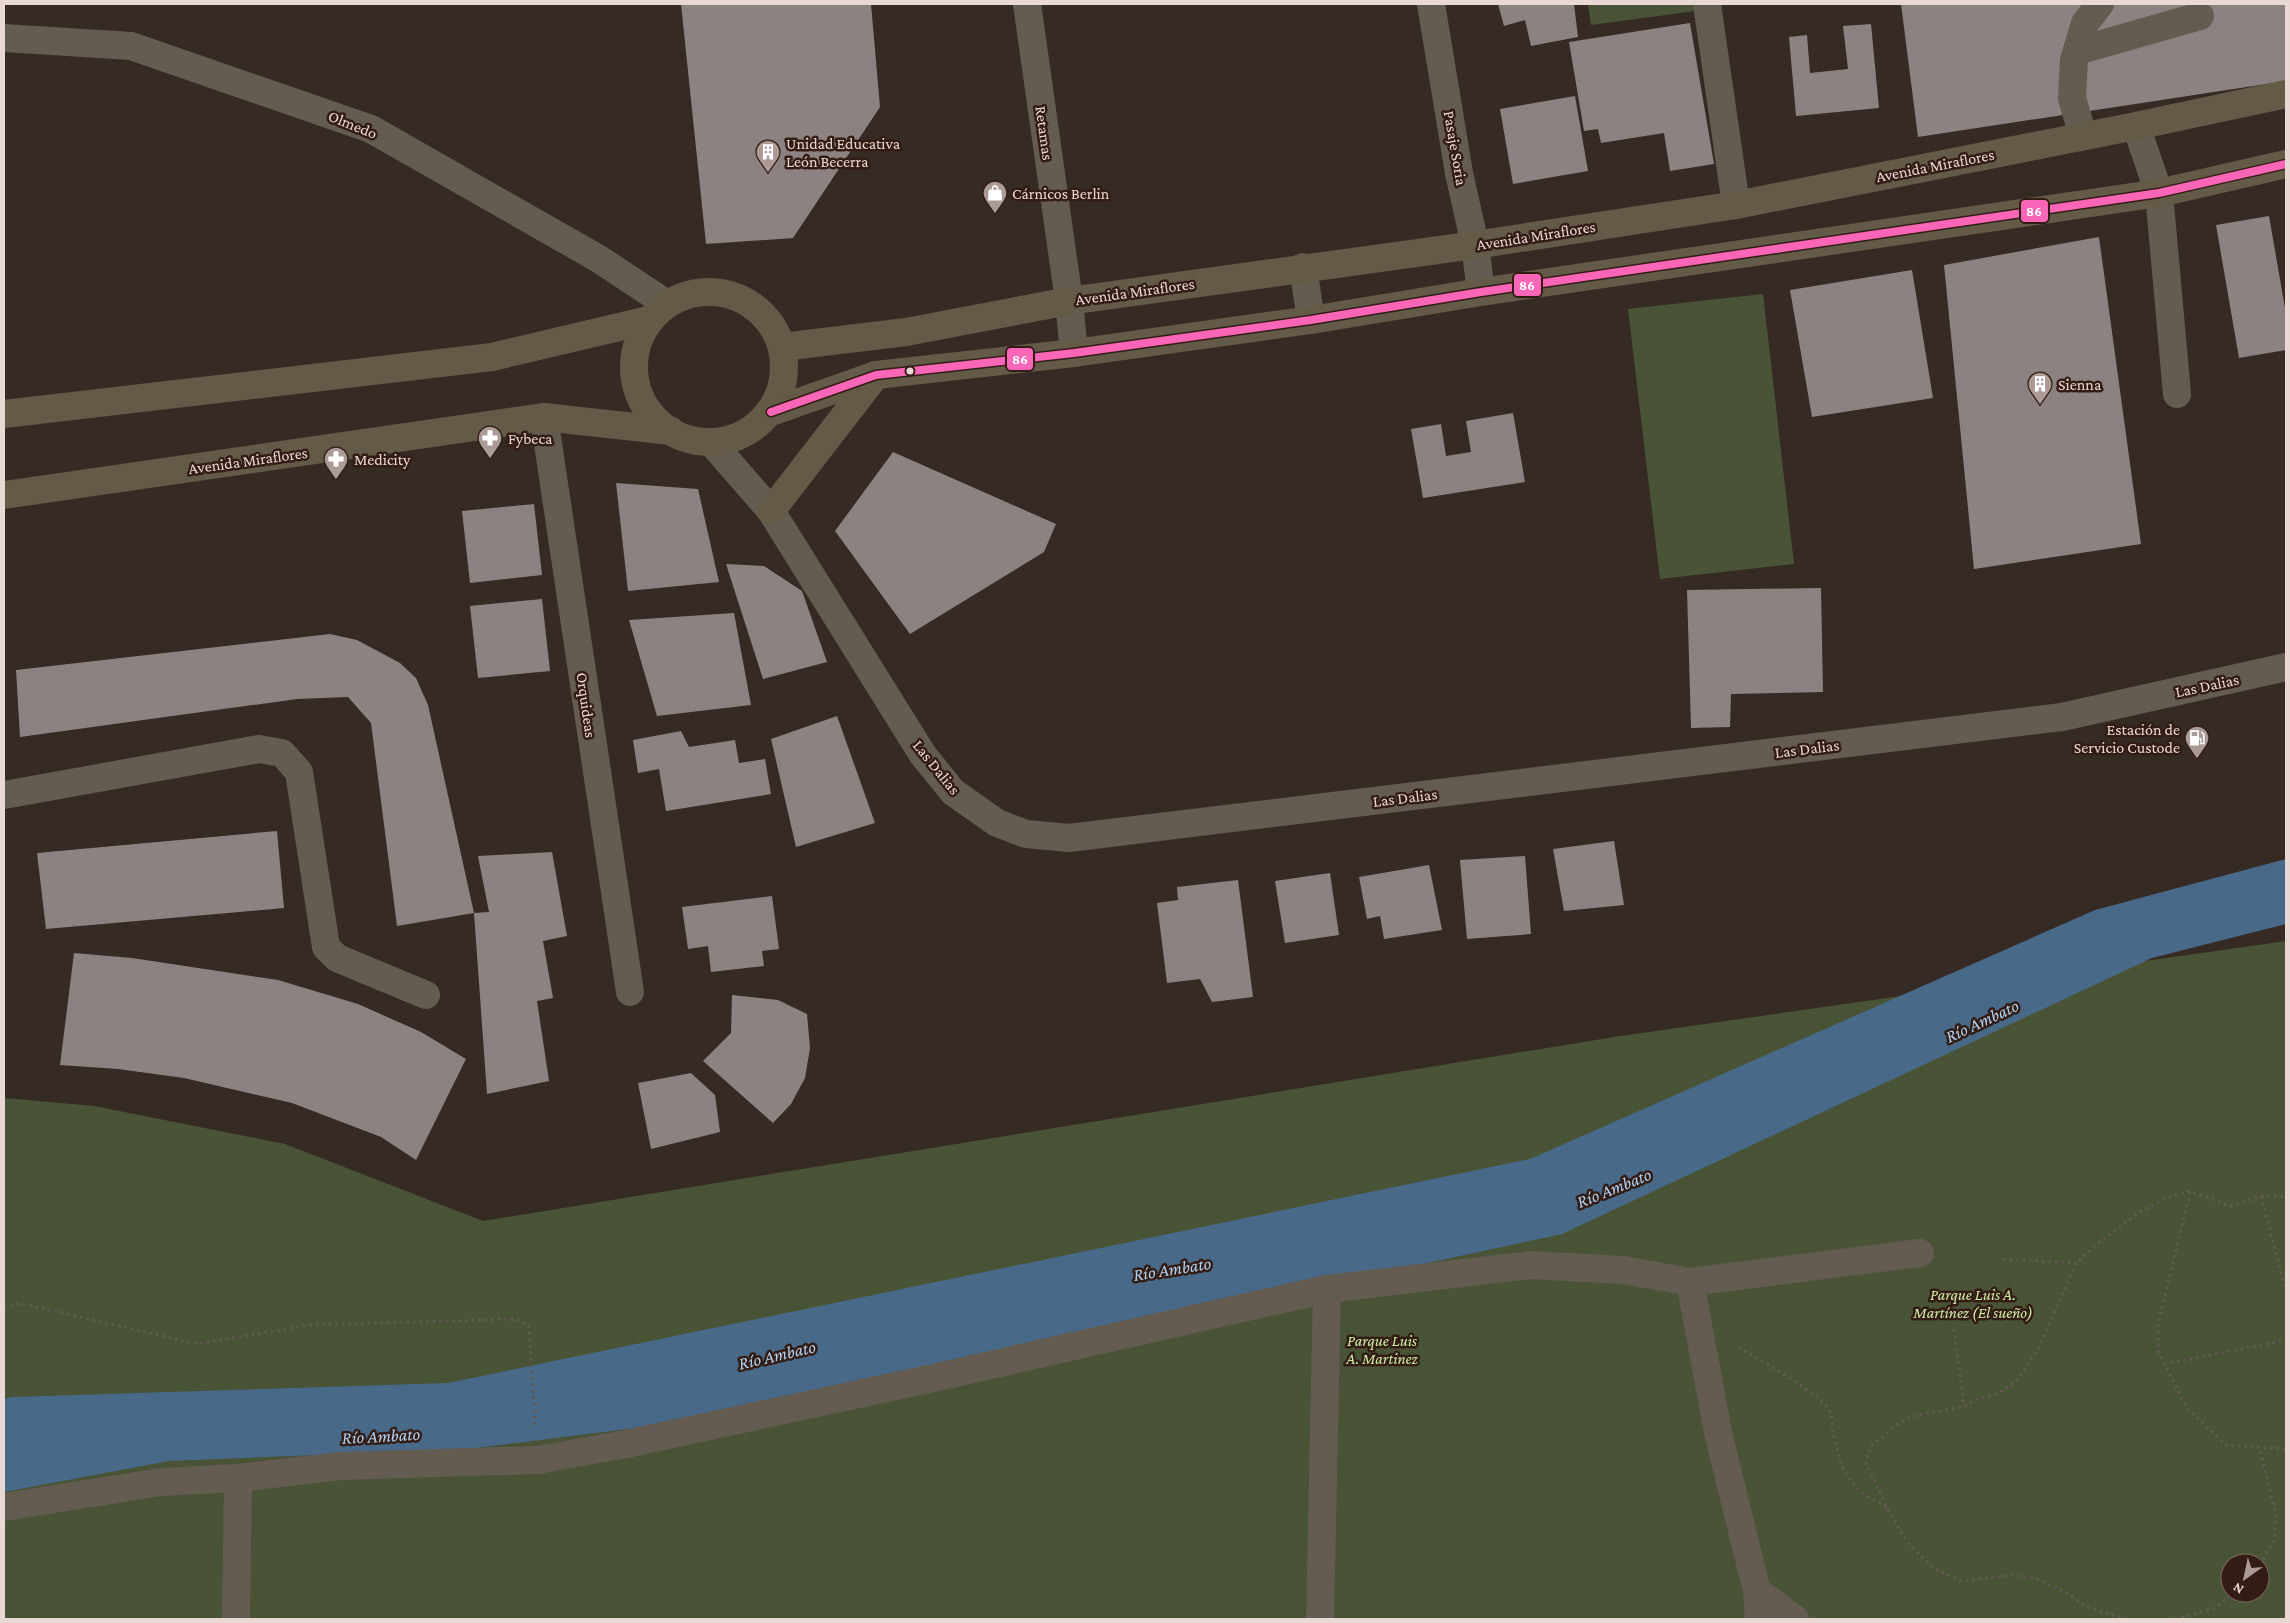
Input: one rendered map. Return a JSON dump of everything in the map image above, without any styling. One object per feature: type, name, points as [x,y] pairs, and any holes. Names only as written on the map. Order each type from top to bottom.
[{"type":"main road","name":"Avenida Miraflores","points":[[782,347],[906,332],[1069,301],[1303,267],[1475,245],[1736,205],[2136,126],[2286,94]]},
{"type":"main road","points":[[771,412],[876,375],[1074,352],[1310,320],[1481,292],[2159,193],[2286,164]]},
{"type":"main road","points":[[4,414],[492,357],[658,312],[688,294],[712,292],[735,296],[756,308],[772,325],[782,347],[785,369],[781,391],[771,412],[755,428],[735,438],[712,443],[690,440],[670,432],[654,418],[642,402],[635,382],[634,361],[658,312]]},
{"type":"main road","points":[[771,511],[876,375]]},
{"type":"main road","name":"Avenida Miraflores","points":[[4,495],[544,417],[670,432]]},
{"type":"street","name":"Retamas","points":[[1027,4],[1069,301],[1074,352]]},
{"type":"street","name":"Pasaje Soria","points":[[1431,4],[1460,173],[1475,245],[1481,292]]},
{"type":"street","points":[[1707,4],[1736,205]]},
{"type":"street","points":[[2083,136],[2072,98],[2077,51],[2085,23],[2100,4]]},
{"type":"street","points":[[2077,51],[2200,16]]},
{"type":"street","name":"Olmedo","points":[[4,38],[131,46],[371,129],[599,259],[658,312]]},
{"type":"street","points":[[2136,126],[2159,193],[2177,394]]},
{"type":"street","points":[[1303,267],[1310,320]]},
{"type":"street","name":"Orquideas","points":[[544,417],[630,992]]},
{"type":"street","name":"Las Dalias","points":[[712,443],[771,511],[924,755],[953,792],[997,823],[1026,834],[1079,836],[2062,717],[2286,668]]},
{"type":"street","points":[[4,795],[259,749],[282,754],[299,772],[326,947],[337,958],[426,995]]},
{"type":"street","points":[[4,1507],[161,1482],[238,1478],[341,1466],[537,1453],[626,1444],[914,1382],[1327,1288],[1530,1265],[1623,1270],[1690,1282],[1920,1254]]},
{"type":"street","points":[[1690,1282],[1720,1437],[1757,1591],[1759,1619]]},
{"type":"street","points":[[1320,1619],[1327,1288]]},
{"type":"street","points":[[236,1619],[238,1478]]},
{"type":"street","points":[[1757,1591],[1794,1619]]},
{"type":"path","points":[[2190,1192],[2158,1325],[2158,1351],[2186,1407],[2226,1445],[2260,1449],[2286,1449]]},
{"type":"path","points":[[2127,1619],[2086,1607],[2067,1593],[2038,1579],[2013,1575],[1961,1581],[1933,1568],[1907,1542],[1887,1508],[1866,1462],[1871,1446],[1898,1424],[1914,1416],[1964,1407],[1974,1400],[1997,1394],[2016,1381],[2038,1350],[2076,1263],[2138,1213],[2164,1199],[2190,1192],[2230,1206],[2261,1196],[2286,1197]]},
{"type":"path","points":[[2261,1196],[2286,1291]]},
{"type":"path","points":[[2003,1259],[2076,1263]]},
{"type":"path","points":[[4,1307],[19,1303],[197,1344],[309,1325],[516,1319],[529,1326],[537,1453]]},
{"type":"path","points":[[1697,1318],[1808,1392],[1829,1409],[1845,1475],[1856,1489],[1869,1499],[1887,1508]]},
{"type":"path","points":[[1954,1329],[1964,1407]]},
{"type":"path","points":[[2164,1364],[2286,1340]]},
{"type":"path","points":[[2260,1449],[2276,1514],[2274,1541],[2267,1553]]},
{"type":"path","points":[[2175,1619],[2215,1608],[2221,1603]]},
{"type":"green space","points":[[1588,4],[1718,4],[1718,8],[1591,25]]},
{"type":"green space","points":[[1763,294],[1794,564],[1660,579],[1628,309]]},
{"type":"green space","name":"Parque Luis A. Martinez","points":[[2286,941],[2286,1619],[4,1619],[4,1098],[94,1106],[285,1144],[483,1221],[1614,1037]]},
{"type":"water","name":"Río Ambato","points":[[2286,859],[2286,924],[2152,958],[1562,1234],[699,1420],[468,1449],[169,1461],[4,1492],[4,1399],[12,1397],[448,1383],[1530,1159],[2095,910]]},
{"type":"building","name":"Unidad Educativa León Becerra","points":[[681,4],[871,4],[880,107],[793,238],[706,244]]},
{"type":"building","points":[[1498,4],[1574,4],[1578,37],[1531,46],[1525,20],[1504,26]]},
{"type":"building","points":[[1901,4],[2286,4],[2286,81],[1918,137]]},
{"type":"building","points":[[1690,23],[1714,164],[1670,171],[1664,133],[1601,143],[1598,129],[1584,131],[1569,42]]},
{"type":"building","points":[[1871,24],[1879,108],[1796,116],[1789,37],[1807,35],[1810,73],[1848,69],[1843,26]]},
{"type":"building","points":[[1575,96],[1588,171],[1513,184],[1500,109]]},
{"type":"building","points":[[2269,216],[2286,314],[2286,350],[2239,358],[2216,225]]},
{"type":"building","name":"Sienna","points":[[2099,237],[2141,544],[1974,569],[1944,265]]},
{"type":"building","points":[[1912,270],[1933,398],[1812,417],[1790,290]]},
{"type":"building","points":[[1513,413],[1525,482],[1423,498],[1411,429],[1441,424],[1446,456],[1471,452],[1466,421]]},
{"type":"building","points":[[893,452],[1056,524],[1044,552],[910,634],[835,531]]},
{"type":"building","points":[[616,483],[698,489],[719,582],[628,591]]},
{"type":"building","points":[[534,504],[542,575],[470,583],[462,511]]},
{"type":"building","points":[[726,564],[764,566],[802,591],[827,662],[763,679]]},
{"type":"building","points":[[1821,588],[1823,692],[1731,694],[1730,727],[1691,728],[1687,590]]},
{"type":"building","points":[[542,599],[550,671],[478,678],[470,606]]},
{"type":"building","points":[[734,613],[751,705],[657,716],[629,620]]},
{"type":"building","points":[[330,634],[357,640],[400,663],[416,678],[428,705],[474,913],[397,926],[371,723],[348,697],[297,699],[20,737],[16,670]]},
{"type":"building","points":[[837,716],[875,823],[796,847],[771,739]]},
{"type":"building","points":[[681,731],[689,747],[735,740],[739,763],[765,759],[771,794],[666,811],[659,769],[638,773],[633,740]]},
{"type":"building","points":[[277,831],[284,908],[46,929],[37,853]]},
{"type":"building","points":[[1614,841],[1624,905],[1564,911],[1553,849]]},
{"type":"building","points":[[552,852],[567,936],[543,941],[553,998],[537,1001],[549,1081],[487,1094],[474,913],[489,912],[478,856]]},
{"type":"building","points":[[1525,856],[1531,934],[1467,939],[1460,860]]},
{"type":"building","points":[[1429,865],[1442,930],[1384,939],[1380,916],[1367,919],[1359,877]]},
{"type":"building","points":[[1330,873],[1339,935],[1285,943],[1275,881]]},
{"type":"building","points":[[1238,880],[1253,997],[1212,1002],[1200,979],[1167,983],[1157,903],[1178,900],[1177,887]]},
{"type":"building","points":[[772,896],[779,949],[762,951],[764,966],[711,972],[708,946],[688,949],[682,907]]},
{"type":"building","points":[[74,953],[132,958],[278,980],[358,1004],[421,1032],[466,1059],[416,1160],[381,1137],[292,1103],[184,1078],[118,1069],[60,1065]]},
{"type":"building","points":[[732,995],[778,1000],[807,1014],[810,1048],[805,1078],[791,1104],[773,1123],[703,1061],[731,1033]]},
{"type":"building","points":[[691,1073],[715,1095],[720,1132],[651,1149],[638,1083]]},
{"type":"transit line","name":"86","points":[[771,412],[876,375],[1074,353],[1311,320],[1481,292],[2159,193],[2286,164]]},
{"type":"place","name":"Unidad Educativa León Becerra","points":[[768,173]]},
{"type":"place","name":"Cárnicos Berlin","points":[[995,214]]},
{"type":"place","name":"Sienna","points":[[2040,405]]},
{"type":"place","name":"Fybeca","points":[[490,459]]},
{"type":"place","name":"Medicity","points":[[336,480]]},
{"type":"place","name":"Estación de Servicio Custode","points":[[2197,759]]},
{"type":"park label","name":"Parque Luis A. Martínez (El sueño)","points":[[1973,1303]]}]
